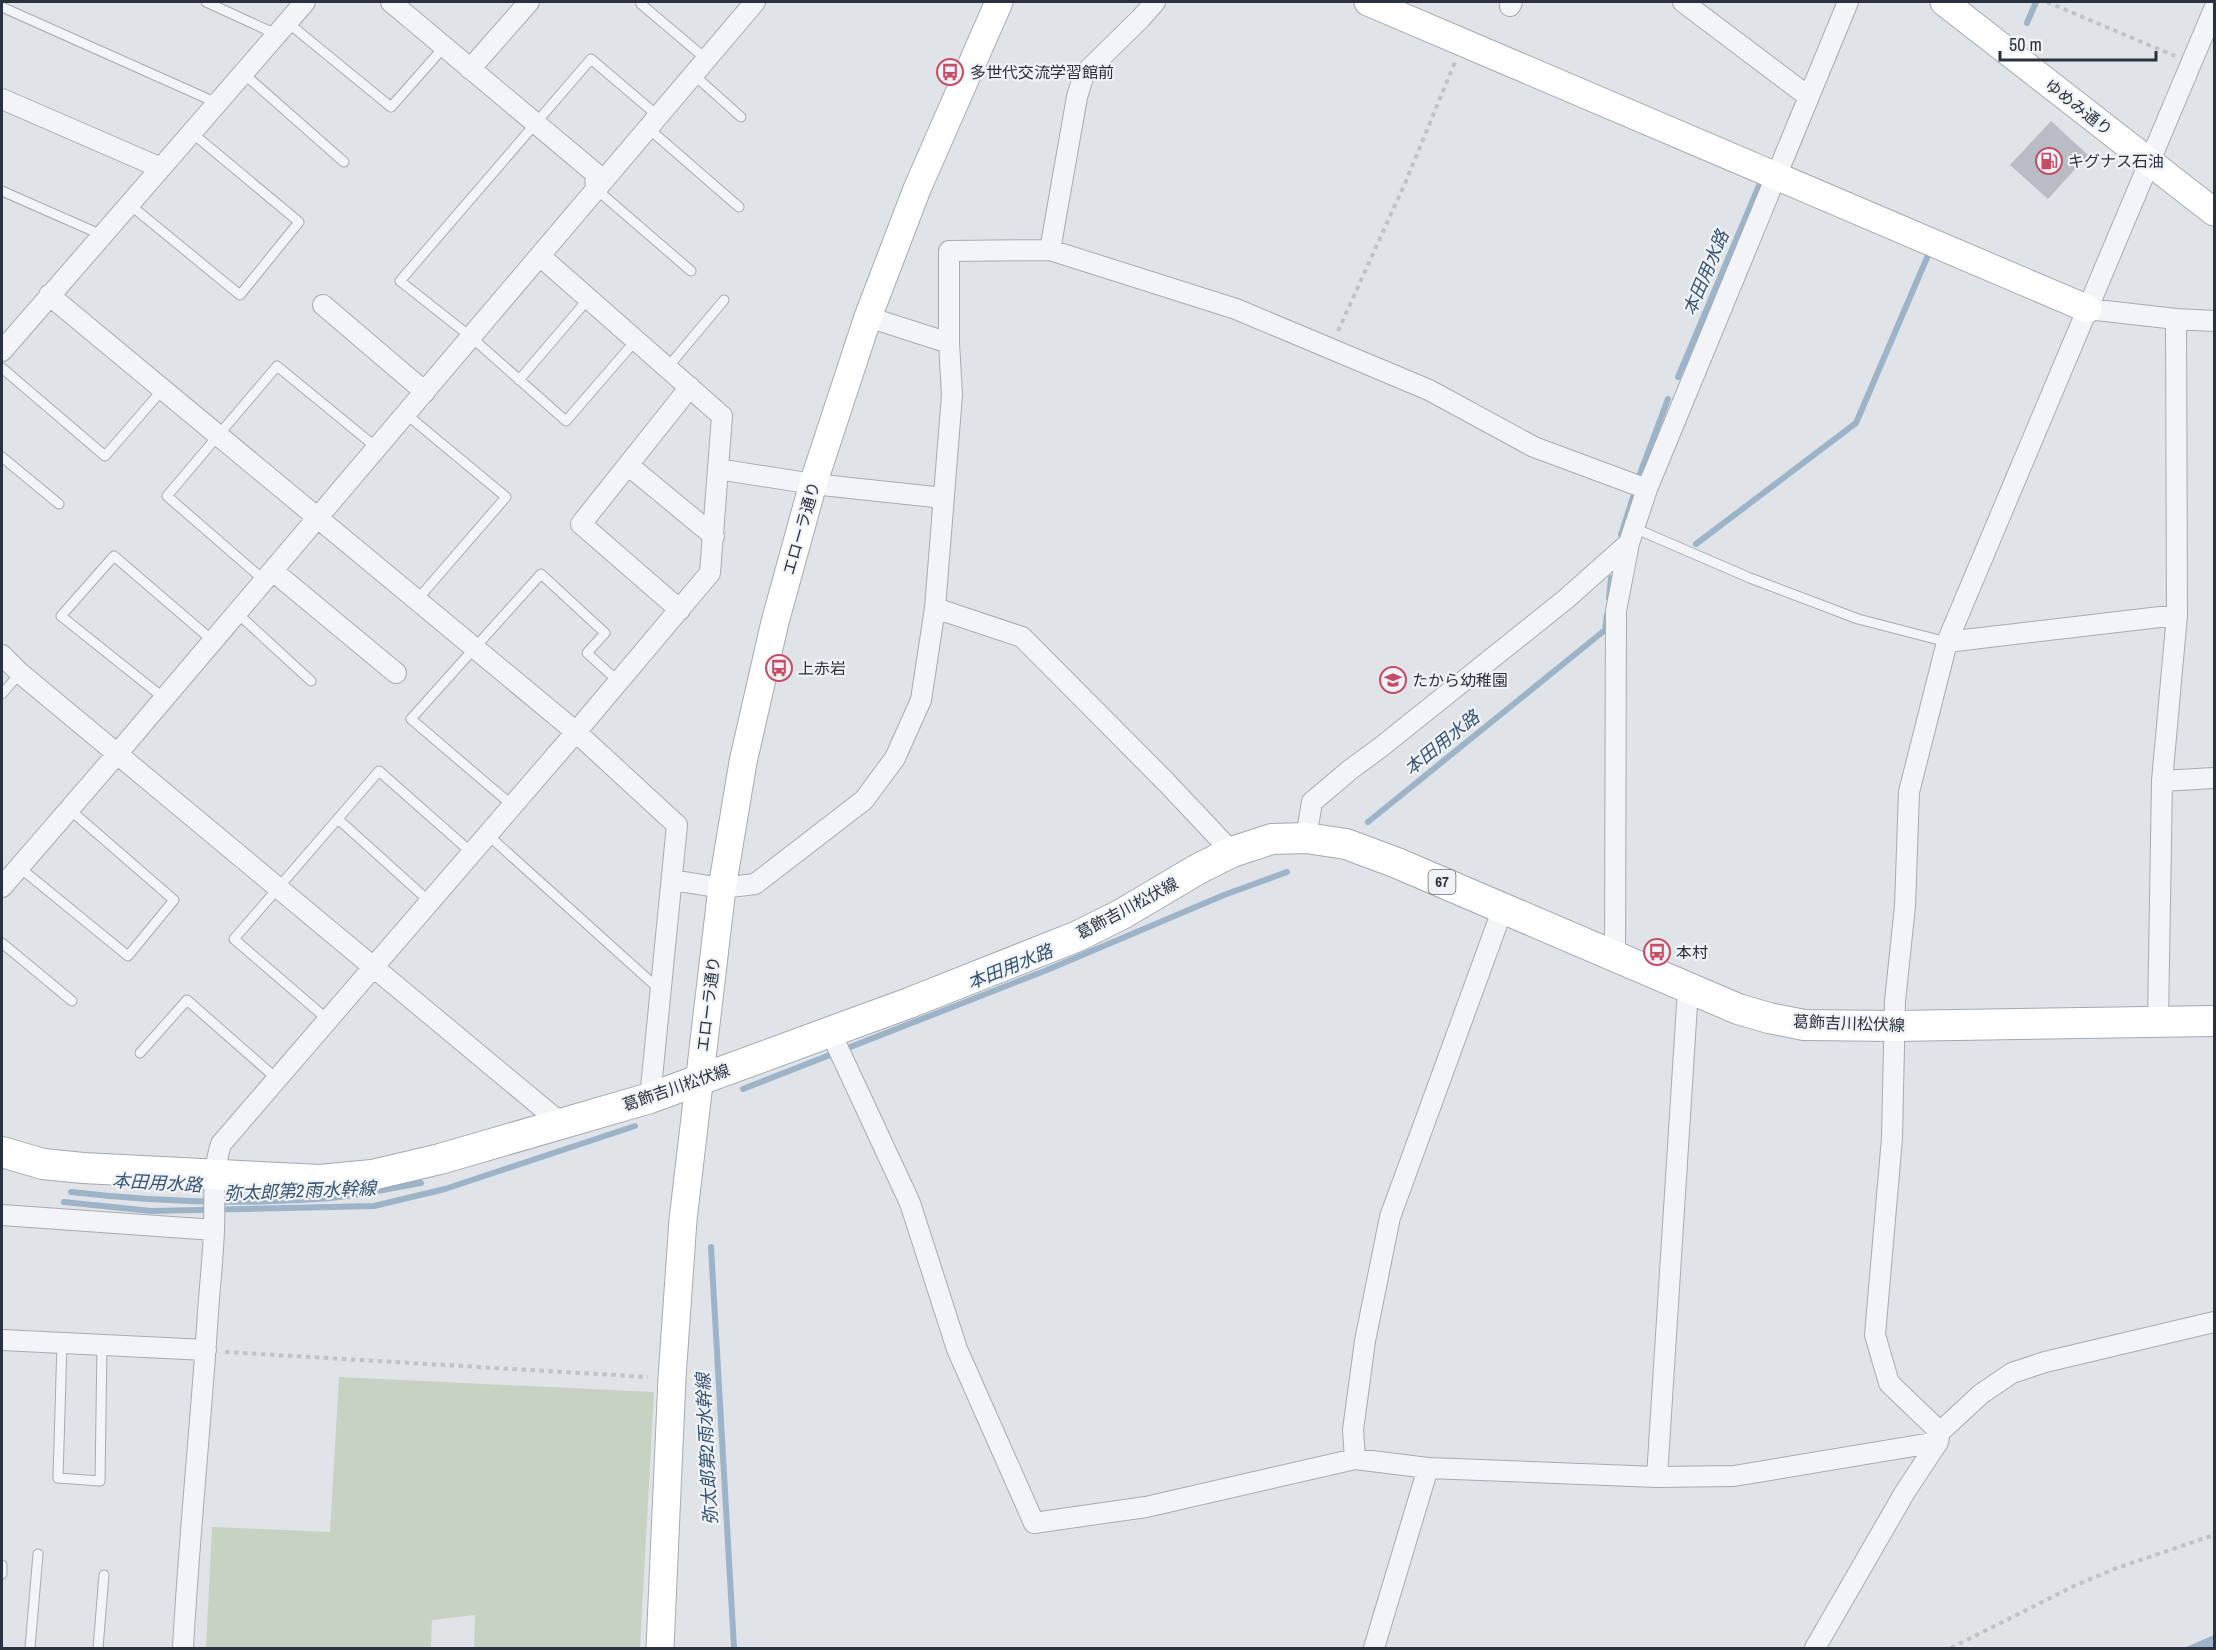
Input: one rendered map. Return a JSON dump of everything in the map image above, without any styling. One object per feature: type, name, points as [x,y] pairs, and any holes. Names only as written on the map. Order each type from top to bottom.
[{"type":"main road","name":"葛飾吉川松伏線","points":[[2,1152],[43,1164],[215,1176],[320,1180],[372,1175],[440,1159],[650,1098],[909,1003],[1078,936],[1232,852],[1272,839],[1306,838],[1346,844],[1397,863],[1688,989],[1738,1009],[1778,1020],[1804,1024],[1894,1026],[2214,1021]]},
{"type":"street","points":[[2,351],[305,2]]},
{"type":"street","points":[[391,2],[595,173],[596,189]]},
{"type":"street","points":[[9,873],[69,809],[165,699],[755,2]]},
{"type":"street","name":"エローラ通り","points":[[660,1648],[672,1378],[682,1220],[722,888],[746,752],[775,622],[813,484],[868,317],[917,189],[999,2]]},
{"type":"street","points":[[1050,250],[1077,97],[1084,74],[1155,2]]},
{"type":"street","points":[[1368,2],[1395,7],[1463,43],[2088,309],[2214,321]]},
{"type":"street","points":[[1683,2],[1809,97]]},
{"type":"street","points":[[1614,957],[1616,611],[1631,535],[1647,489],[1848,2]]},
{"type":"street","name":"ゆめみ通り","points":[[1944,2],[2214,212]]},
{"type":"street","points":[[470,69],[521,4]]},
{"type":"street","points":[[1939,1437],[1889,1383],[1875,1335],[1892,1138],[1895,1001],[1905,906],[1909,792],[1947,642],[2214,9]]},
{"type":"street","points":[[2,99],[161,168]]},
{"type":"street","points":[[672,880],[722,888],[755,884],[864,800],[895,758],[921,700],[935,608],[952,395],[949,343],[949,251],[1050,250],[1236,309],[1429,390],[1534,447],[1647,489]]},
{"type":"street","points":[[183,1648],[206,1350],[216,1158],[221,1144],[513,806],[710,573],[722,416],[540,256]]},
{"type":"street","points":[[49,295],[576,732],[677,825],[650,1098]]},
{"type":"street","points":[[323,305],[424,392]]},
{"type":"street","points":[[868,317],[949,343]]},
{"type":"street","points":[[2158,1021],[2162,781],[2177,615],[2176,319]]},
{"type":"street","points":[[680,610],[580,524],[690,387]]},
{"type":"street","points":[[628,465],[714,536]]},
{"type":"street","points":[[718,469],[813,484],[944,498]]},
{"type":"street","points":[[1306,838],[1312,802],[1557,606],[1631,535]]},
{"type":"street","points":[[269,576],[396,673]]},
{"type":"street","points":[[935,608],[1022,637],[1232,852]]},
{"type":"street","points":[[1947,642],[2177,615]]},
{"type":"street","points":[[2,655],[20,673],[562,1125]]},
{"type":"street","points":[[2162,781],[2214,778]]},
{"type":"street","points":[[1355,1459],[1353,1430],[1365,1341],[1390,1217],[1503,908]]},
{"type":"street","points":[[1657,1477],[1688,989]]},
{"type":"street","points":[[830,1031],[910,1203],[957,1349],[1034,1523],[1146,1507],[1355,1459],[1428,1468],[1657,1477],[1734,1476],[1939,1437]]},
{"type":"street","points":[[2,1215],[214,1230]]},
{"type":"street","points":[[1815,1648],[1939,1437],[1981,1394],[2012,1373],[2045,1362],[2214,1322]]},
{"type":"street","points":[[2,1340],[206,1350]]},
{"type":"street","points":[[1374,1648],[1428,1468]]},
{"type":"lane","points":[[206,2],[282,28],[391,107],[444,46]]},
{"type":"lane","points":[[641,4],[706,59]]},
{"type":"lane","points":[[2,7],[217,103]]},
{"type":"lane","points":[[637,340],[566,421],[471,337],[400,281],[591,59],[739,207]]},
{"type":"lane","points":[[243,73],[344,162]]},
{"type":"lane","points":[[693,74],[741,117]]},
{"type":"lane","points":[[129,204],[240,295],[299,222],[191,132]]},
{"type":"lane","points":[[596,189],[691,271]]},
{"type":"lane","points":[[2,191],[102,235]]},
{"type":"lane","points":[[519,380],[589,298]]},
{"type":"lane","points":[[668,367],[724,300]]},
{"type":"lane","points":[[269,576],[166,496],[277,366],[377,448]]},
{"type":"lane","points":[[2,368],[105,456],[163,389]]},
{"type":"lane","points":[[406,414],[506,497],[417,600]]},
{"type":"lane","points":[[2,457],[59,504]]},
{"type":"lane","points":[[1631,535],[1858,619],[1947,642]]},
{"type":"lane","points":[[165,699],[61,616],[114,556],[213,642]]},
{"type":"lane","points":[[513,806],[411,719],[541,574],[605,633],[587,653],[619,682]]},
{"type":"lane","points":[[237,613],[311,681]]},
{"type":"lane","points":[[2,694],[20,673]]},
{"type":"lane","points":[[328,1020],[234,939],[379,771],[472,853]]},
{"type":"lane","points":[[9,873],[128,956],[174,900],[69,809]]},
{"type":"lane","points":[[338,819],[430,902]]},
{"type":"lane","points":[[488,835],[661,990]]},
{"type":"lane","points":[[2,943],[72,1000]]},
{"type":"lane","points":[[140,1053],[188,1000],[278,1079]]},
{"type":"lane","points":[[62,1343],[58,1478],[100,1481],[102,1345]]},
{"type":"lane","points":[[30,1648],[38,1554]]},
{"type":"lane","points":[[2,1565],[2,1574]]},
{"type":"lane","points":[[98,1648],[104,1575]]},
{"type":"path","points":[[2047,2],[2168,52],[2191,64]]},
{"type":"path","points":[[1330,348],[1406,181],[1463,43]]},
{"type":"path","points":[[206,1350],[672,1378]]},
{"type":"path","points":[[1951,1648],[2072,1587],[2114,1569],[2214,1535]]},
{"type":"green space","points":[[339,1377],[654,1392],[640,1648],[474,1648],[475,1615],[432,1620],[431,1648],[206,1648],[212,1527],[330,1532]]},
{"type":"water","points":[[2214,1635],[2214,1648],[2184,1648]]},
{"type":"building","points":[[2051,121],[2088,155],[2048,199],[2010,165]]},
{"type":"waterway","points":[[2027,23],[2036,2]]},
{"type":"waterway","name":"本田用水路","points":[[1678,377],[1761,181]]},
{"type":"waterway","points":[[1696,544],[1856,423],[1929,253]]},
{"type":"waterway","name":"本田用水路","points":[[1638,479],[1668,399]]},
{"type":"waterway","name":"本田用水路","points":[[1621,535],[1634,494]]},
{"type":"waterway","name":"本田用水路","points":[[1609,598],[1611,578]]},
{"type":"waterway","name":"本田用水路","points":[[1368,822],[1605,630],[1607,615]]},
{"type":"waterway","name":"本田用水路","points":[[743,1089],[1047,970],[1224,895],[1287,872]]},
{"type":"waterway","name":"弥太郎第2雨水幹線","points":[[64,1202],[151,1211],[374,1206],[445,1189],[635,1126]]},
{"type":"waterway","name":"本田用水路","points":[[71,1192],[135,1198],[233,1202],[342,1197],[421,1183]]},
{"type":"waterway","name":"弥太郎第2雨水幹線","points":[[711,1247],[734,1648]]},
{"type":"place","name":"多世代交流学習館前","points":[[950,72]]},
{"type":"place","name":"キグナス石油","points":[[2049,161]]},
{"type":"place","name":"上赤岩","points":[[779,668]]},
{"type":"place","name":"たから幼稚園","points":[[1393,680]]},
{"type":"place","name":"本村","points":[[1657,952]]}]
